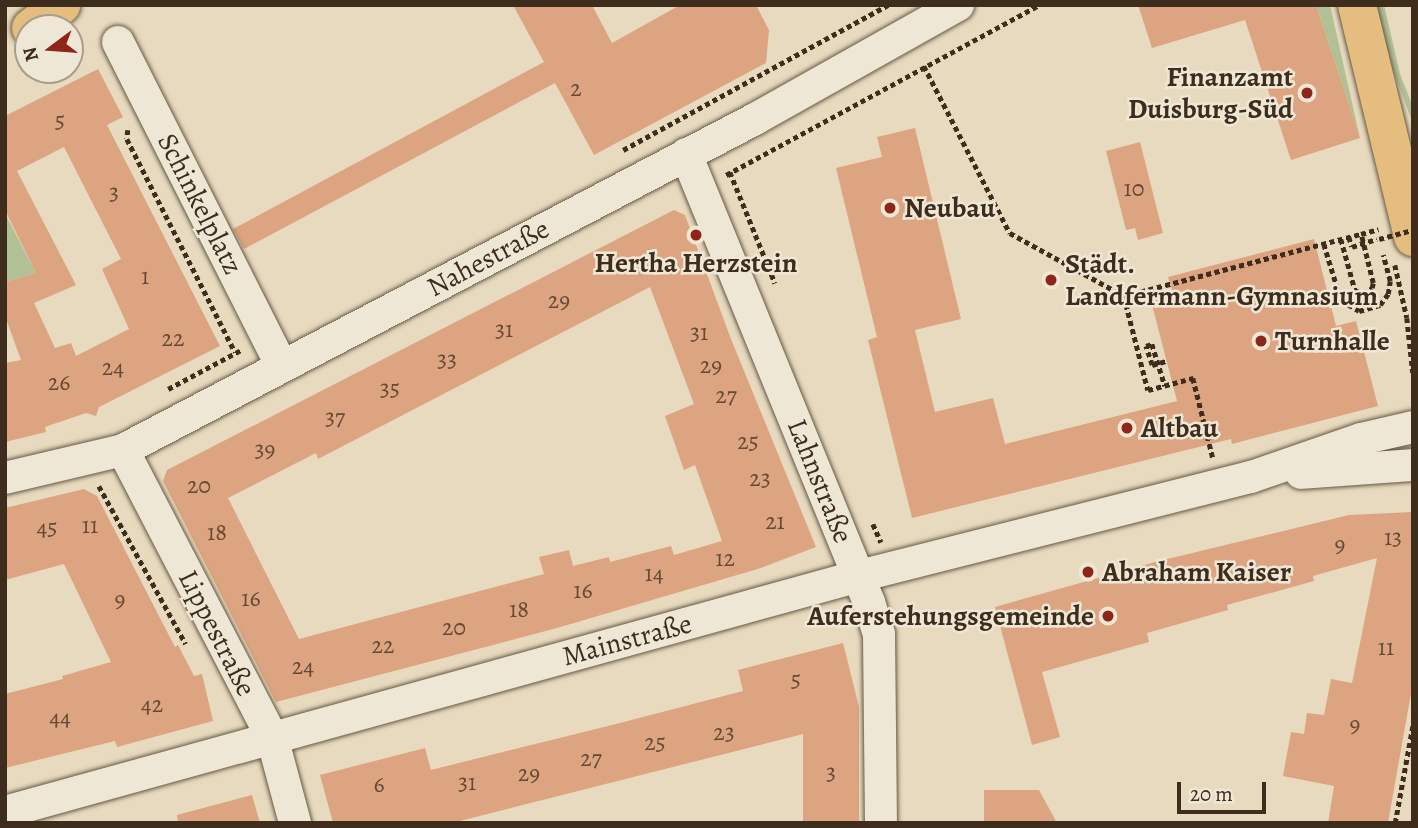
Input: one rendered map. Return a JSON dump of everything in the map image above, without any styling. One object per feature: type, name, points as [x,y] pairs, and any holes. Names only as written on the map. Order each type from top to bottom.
[{"type":"main road","points":[[1357,5],[1389,239]]},
{"type":"street","name":"Nahestraße","points":[[5,478],[123,450],[275,353],[686,154],[958,5]]},
{"type":"street","name":"Schinkelplatz","points":[[118,42],[275,353]]},
{"type":"street","name":"Lahnstraße","points":[[686,154],[859,576],[879,634],[881,823]]},
{"type":"street","name":"Mainstraße","points":[[5,812],[859,576],[1251,477],[1361,439],[1413,427]]},
{"type":"street","name":"Lippestraße","points":[[123,450],[272,737],[295,823]]},
{"type":"street","name":"Mainstraße","points":[[1251,477],[1413,465]]},
{"type":"path","points":[[618,153],[888,5]]},
{"type":"path","points":[[925,65],[1010,233],[1124,296],[1361,233],[1389,239]]},
{"type":"path","points":[[1349,237],[1352,247],[1389,239],[1413,230]]},
{"type":"path","points":[[1340,239],[1353,285],[1363,294],[1372,288],[1373,283],[1361,233]]},
{"type":"path","points":[[1324,244],[1340,300],[1359,311],[1380,305],[1388,294],[1389,239]]},
{"type":"path","points":[[1389,239],[1407,318],[1413,373]]},
{"type":"path","points":[[1124,296],[1149,390],[1193,378],[1214,462]]},
{"type":"path","points":[[1165,386],[1152,344],[1146,346],[1152,365],[1166,361]]},
{"type":"path","points":[[163,391],[236,352],[275,353]]},
{"type":"path","points":[[96,480],[189,650]]},
{"type":"path","points":[[1395,823],[1413,724]]},
{"type":"green space","points":[[1316,5],[1330,5],[1360,138]]},
{"type":"green space","points":[[1375,5],[1384,5],[1400,74],[1413,107],[1413,124],[1383,42]]},
{"type":"green space","points":[[5,213],[36,273],[5,282]]},
{"type":"building","points":[[513,5],[592,5],[612,43],[680,5],[756,5],[769,30],[766,63],[594,155],[555,83],[244,249],[233,229],[544,62]]},
{"type":"building","name":"Finanzamt Duisburg-Süd","points":[[1138,5],[1316,5],[1360,138],[1291,160],[1245,20],[1152,48]]},
{"type":"building","points":[[98,69],[123,117],[107,125],[220,346],[99,407],[96,416],[86,413],[45,427],[46,432],[5,442],[5,363],[21,360],[5,316],[5,282],[36,273],[5,210],[5,116],[68,84],[84,84],[84,76]],"holes":[[[64,147],[121,259],[102,269],[129,329],[76,356],[71,343],[55,348],[34,303],[76,285],[17,171]]]},
{"type":"building","points":[[915,128],[961,319],[915,330],[935,412],[993,398],[1005,444],[1177,401],[1151,301],[1174,295],[1168,277],[1314,239],[1336,326],[1356,321],[1378,406],[1232,444],[1231,439],[912,518],[868,340],[877,337],[836,168],[882,157],[877,137]]},
{"type":"building","points":[[1140,142],[1163,233],[1138,240],[1135,228],[1126,230],[1106,151]]},
{"type":"building","points":[[674,210],[685,215],[731,339],[816,547],[761,568],[557,628],[276,702],[163,481],[167,470]],"holes":[[[650,287],[694,404],[665,416],[684,470],[695,465],[722,541],[674,555],[671,546],[610,562],[609,557],[573,566],[569,550],[539,557],[544,574],[299,639],[228,498],[316,453],[318,459]]]},
{"type":"building","points":[[84,489],[97,496],[175,647],[178,645],[194,676],[202,674],[213,721],[117,747],[115,741],[5,768],[5,694],[63,679],[62,676],[111,662],[64,564],[5,580],[5,508]]},
{"type":"building","points":[[1413,512],[1413,682],[1388,823],[1328,823],[1334,786],[1283,776],[1291,732],[1304,734],[1307,713],[1324,715],[1331,679],[1352,683],[1377,558],[1313,576],[1314,581],[1227,605],[1228,610],[1147,633],[1149,642],[1042,672],[1060,737],[1032,745],[995,607],[1155,562],[1349,515]]},
{"type":"building","points":[[843,643],[859,707],[859,823],[803,823],[803,734],[452,823],[333,823],[320,775],[425,748],[431,770],[616,724],[743,691],[738,670]]},
{"type":"building","points":[[984,790],[1039,790],[1057,823],[984,823]]},
{"type":"building","points":[[252,795],[260,823],[178,823],[177,815]]},
{"type":"place","name":"Finanzamt Duisburg-Süd","points":[[1307,93]]},
{"type":"place","name":"Neubau","points":[[890,208]]},
{"type":"place","name":"Hertha Herzstein","points":[[696,235]]},
{"type":"place","name":"Städt. Landfermann-Gymnasium","points":[[1051,280]]},
{"type":"place","name":"Turnhalle","points":[[1261,341]]},
{"type":"place","name":"Altbau","points":[[1127,428]]},
{"type":"place","name":"Abraham Kaiser","points":[[1088,572]]},
{"type":"place","name":"Auferstehungsgemeinde","points":[[1108,616]]}]
